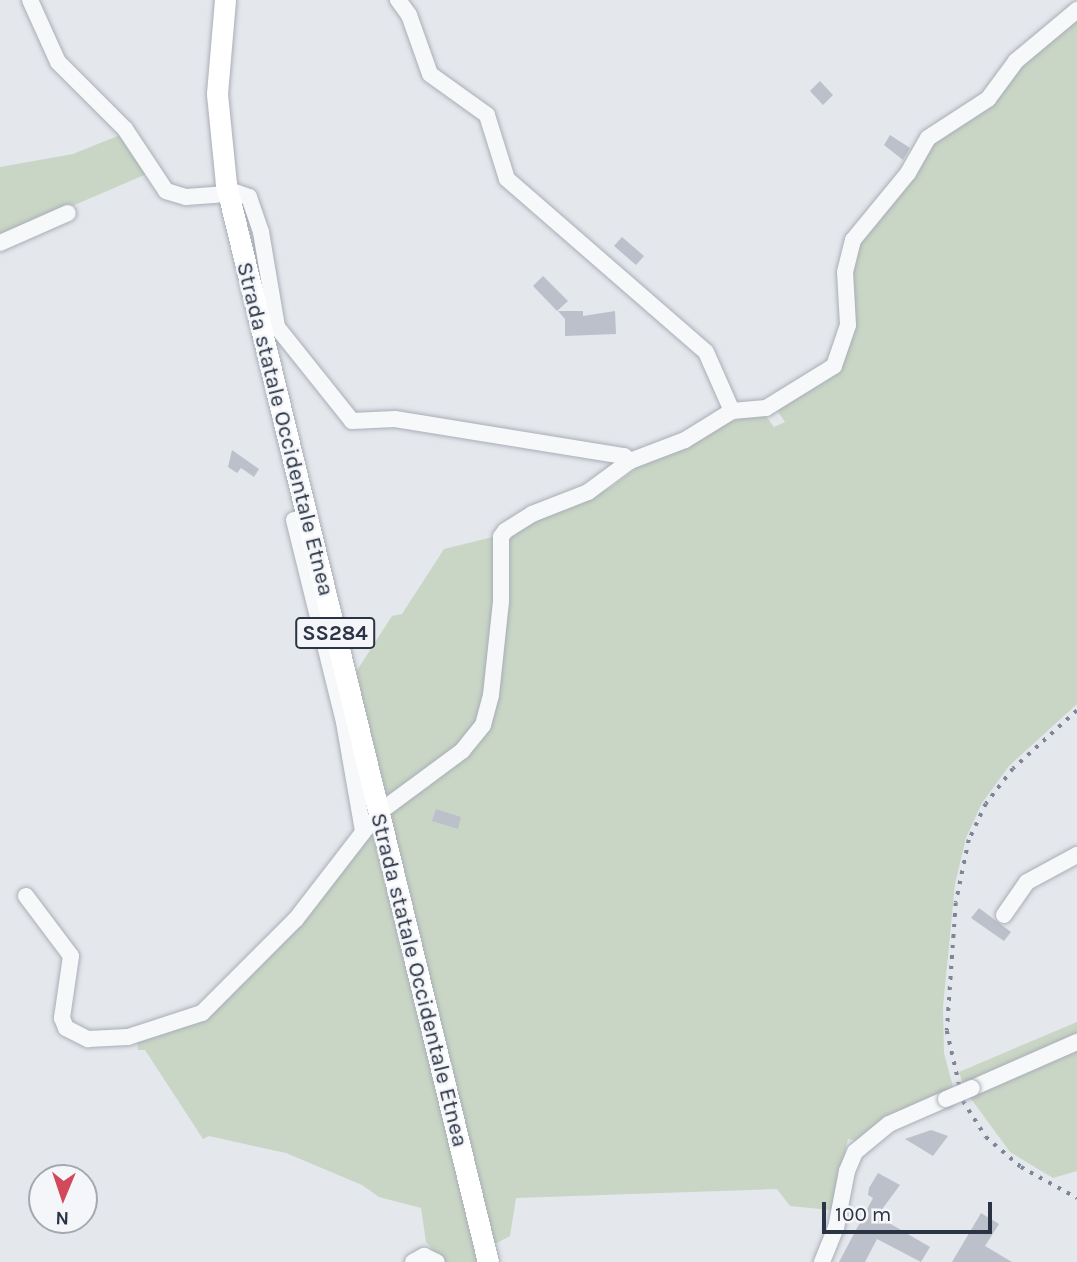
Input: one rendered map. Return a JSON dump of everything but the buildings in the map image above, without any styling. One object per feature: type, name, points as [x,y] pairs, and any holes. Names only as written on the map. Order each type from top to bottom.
[{"type":"main road","name":"Strada statale Occidentale Etnea","points":[[225,0],[217,94],[226,184],[488,1262]]},
{"type":"street","points":[[30,0],[58,62],[125,129],[166,191],[186,197],[217,195]]},
{"type":"street","points":[[398,0],[409,15],[430,74],[487,115],[508,179],[706,352],[732,411]]},
{"type":"street","points":[[385,808],[462,751],[483,725],[491,695],[501,601],[501,537],[505,531],[532,514],[588,492],[630,461],[685,440],[732,411],[766,408],[786,391],[834,366],[848,325],[845,272],[853,240],[908,173],[928,138],[988,99],[1016,61],[1077,10]]},
{"type":"street","points":[[236,192],[249,197],[261,232],[276,327],[352,421],[395,419],[624,456],[630,461]]},
{"type":"street","points":[[0,243],[68,213]]},
{"type":"street","points":[[26,895],[71,956],[62,1018],[66,1028],[88,1040],[128,1037],[202,1013],[296,919],[367,826],[294,520]]},
{"type":"street","points":[[1004,915],[1027,882],[1077,855]]},
{"type":"street","points":[[822,1262],[836,1228],[845,1178],[855,1152],[889,1124],[1077,1042]]},
{"type":"street","points":[[413,1262],[424,1256],[437,1262]]},
{"type":"green space","points":[[1077,14],[1077,704],[1009,766],[982,803],[966,838],[955,884],[943,1007],[944,1053],[953,1087],[886,1120],[858,1141],[848,1139],[831,1210],[790,1206],[777,1189],[516,1198],[510,1236],[493,1245],[387,811],[430,786],[429,779],[482,738],[506,535],[610,488],[646,461],[717,426],[756,414],[765,415],[774,427],[785,422],[778,412],[784,398],[836,371],[849,260],[926,146]]},
{"type":"green space","points":[[125,133],[149,173],[0,237],[0,167],[73,154]]},
{"type":"green space","points":[[497,536],[498,600],[480,720],[445,758],[386,796],[356,672],[392,616],[402,614],[444,549]]},
{"type":"green space","points":[[374,829],[479,1262],[443,1262],[426,1242],[421,1208],[379,1197],[362,1185],[286,1153],[209,1136],[203,1139],[145,1050],[138,1050],[137,1041],[193,1024]]},
{"type":"green space","points":[[1077,1022],[1077,1036],[963,1084],[959,1072]]},
{"type":"green space","points":[[1077,1047],[1077,1171],[1053,1178],[1010,1152],[969,1096]]},
{"type":"railway","points":[[1077,711],[1013,769],[986,804],[969,840],[956,903],[947,1031],[963,1101],[986,1137],[1021,1167],[1077,1198]]}]
